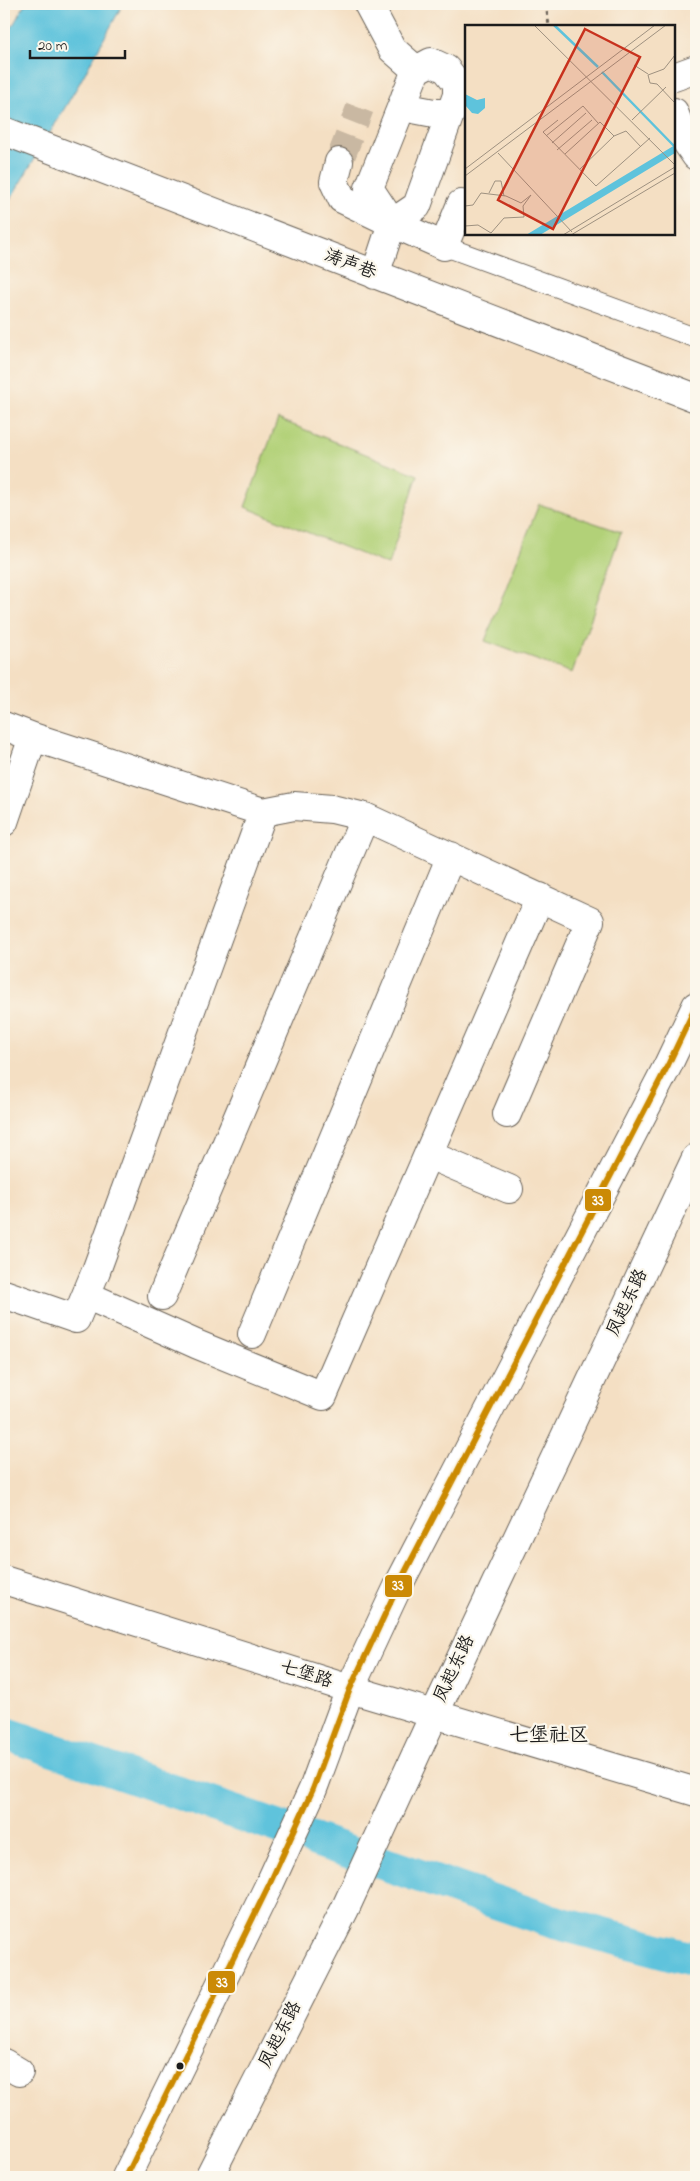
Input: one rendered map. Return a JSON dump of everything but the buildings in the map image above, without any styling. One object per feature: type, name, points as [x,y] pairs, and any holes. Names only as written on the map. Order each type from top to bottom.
[{"type":"street","points":[[368,4],[392,49],[416,70]]},
{"type":"street","points":[[376,274],[392,222],[417,206],[458,102],[457,83],[446,69],[431,62],[416,70],[369,188],[392,222]]},
{"type":"street","points":[[675,77],[696,68]]},
{"type":"street","points":[[405,97],[413,109],[434,113],[458,102]]},
{"type":"street","points":[[675,115],[685,140],[696,156]]},
{"type":"street","name":"涛声巷","points":[[4,131],[696,398]]},
{"type":"street","points":[[339,162],[334,182],[342,199],[444,246],[461,204]]},
{"type":"street","points":[[4,726],[262,812],[294,806],[332,809],[365,817],[540,897],[590,922],[507,1114]]},
{"type":"street","points":[[4,822],[34,737]]},
{"type":"street","points":[[4,1294],[76,1318],[262,812]]},
{"type":"street","points":[[162,1296],[365,817]]},
{"type":"street","points":[[252,1334],[451,856]]},
{"type":"street","points":[[86,1295],[196,1344],[324,1396],[540,897]]},
{"type":"street","points":[[126,2177],[270,1883],[313,1790],[350,1690],[400,1582],[668,1065],[696,1006]]},
{"type":"street","points":[[428,1155],[509,1189]]},
{"type":"street","name":"凤起东路","points":[[209,2177],[345,1909],[434,1715],[696,1158]]},
{"type":"street","name":"七堡路","points":[[4,1580],[350,1690],[696,1792]]},
{"type":"lane","points":[[444,246],[696,338]]},
{"type":"path","points":[[546,4],[549,25]]},
{"type":"green space","points":[[278,419],[418,475],[388,565],[245,507]]},
{"type":"green space","points":[[539,504],[621,532],[572,673],[485,641]]},
{"type":"water","points":[[25,4],[123,4],[79,84],[4,210],[4,41]]},
{"type":"waterway","points":[[4,1733],[551,1921],[696,1960]]},
{"type":"tunnel","points":[[339,162],[360,108]]},
{"type":"transit line","name":"33","points":[[126,2177],[270,1883],[313,1789],[350,1689],[400,1582],[668,1065],[696,1006]]},
{"type":"district","name":"七堡社区","points":[[549,1736]]}]
